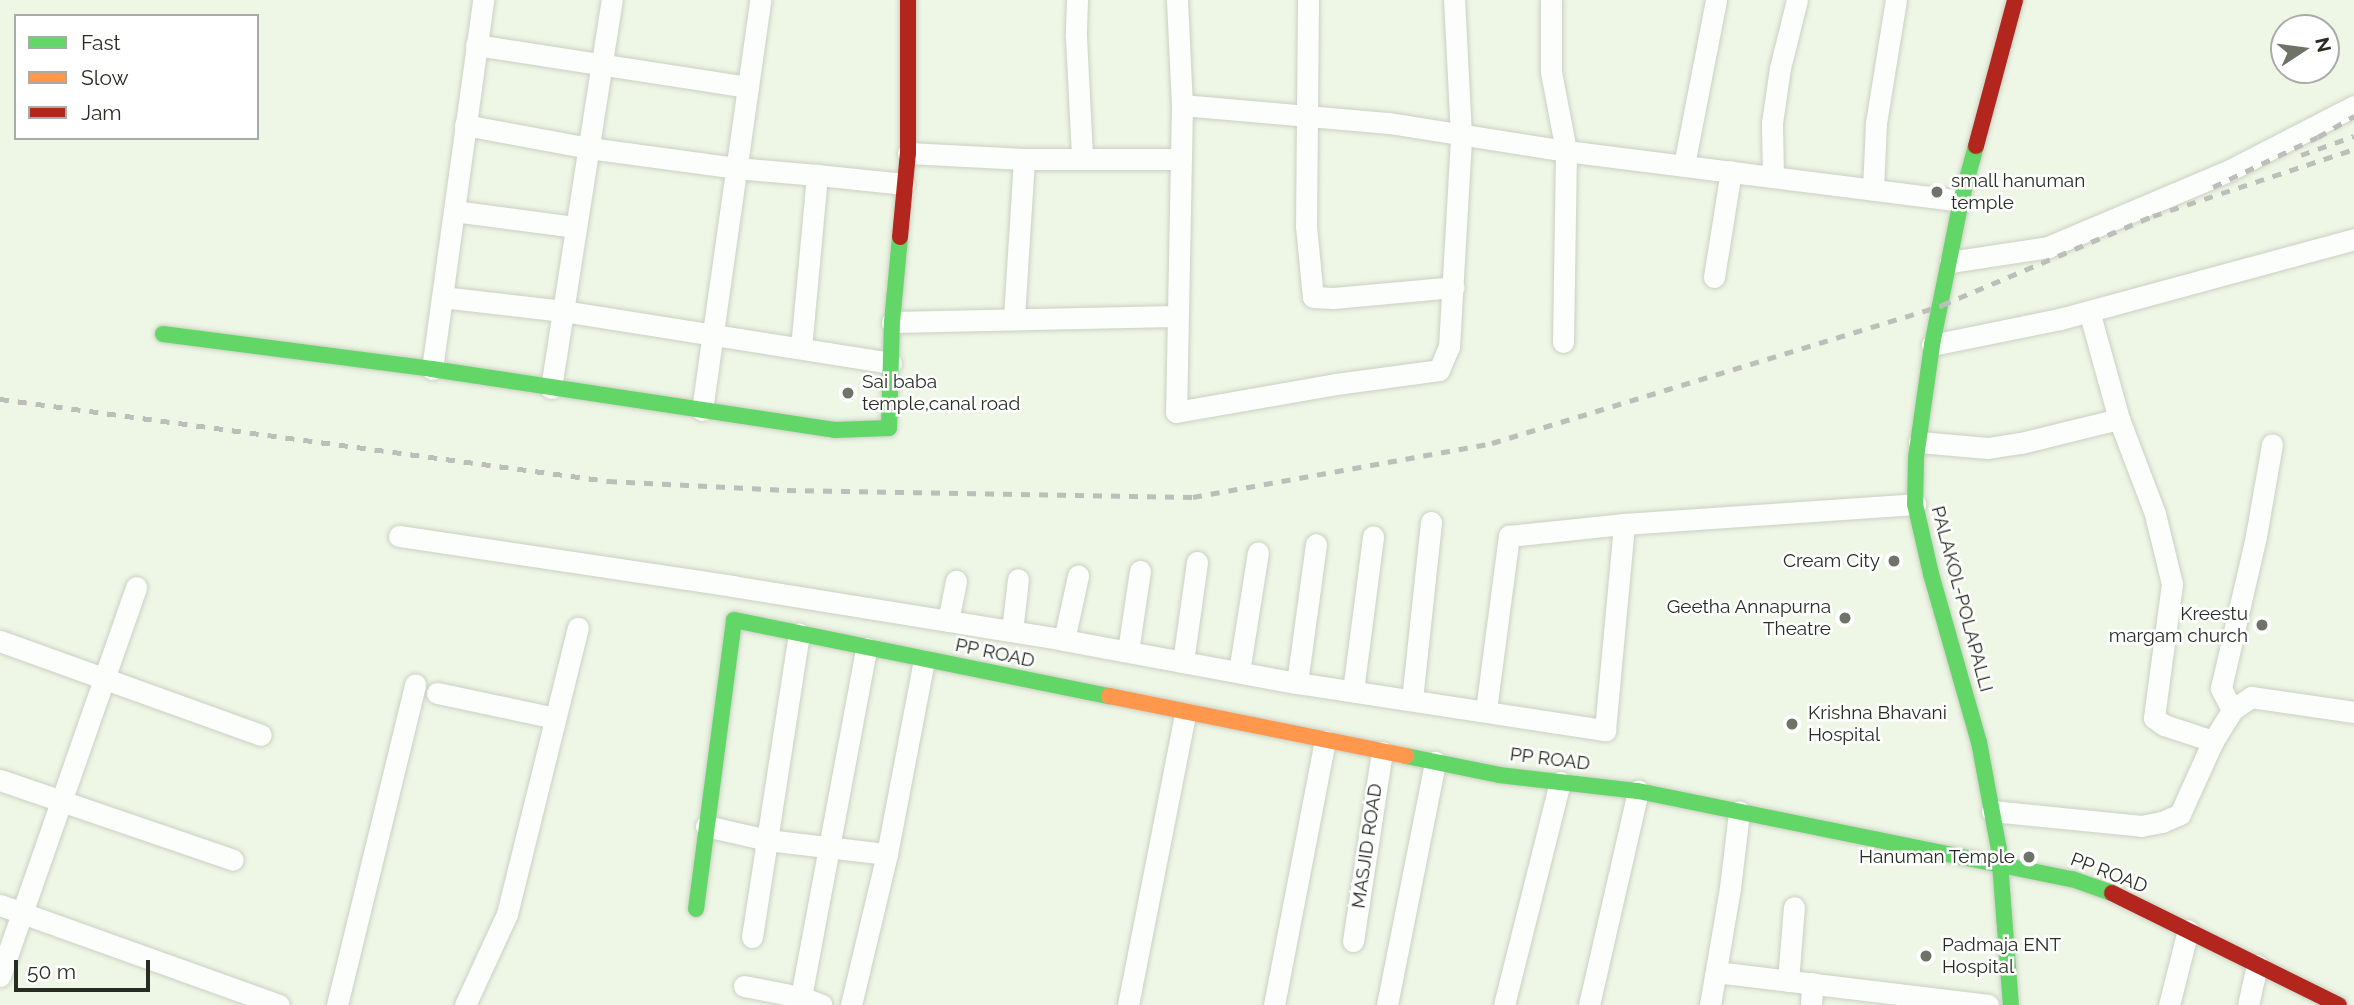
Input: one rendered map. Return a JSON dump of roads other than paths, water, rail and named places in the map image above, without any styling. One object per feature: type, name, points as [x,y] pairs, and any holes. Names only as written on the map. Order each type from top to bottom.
[{"type":"street","points":[[432,369],[483,0]]},
{"type":"street","points":[[551,388],[612,0]]},
{"type":"street","points":[[163,334],[432,369],[834,430],[889,428],[892,322],[908,153],[908,0]]},
{"type":"street","points":[[1077,0],[1076,37],[1082,157]]},
{"type":"street","points":[[1177,0],[1182,104],[1176,412],[1336,384],[1439,370],[1450,347],[1461,136],[1454,0]]},
{"type":"street","points":[[1308,0],[1306,226],[1313,297],[1333,298],[1453,287]]},
{"type":"street","points":[[1551,0],[1551,72],[1566,151],[1563,342]]},
{"type":"street","points":[[1684,165],[1716,0]]},
{"type":"street","points":[[1773,177],[1772,123],[1780,68],[1797,0]]},
{"type":"street","points":[[1873,188],[1876,123],[1896,0]]},
{"type":"street","name":"PALAKOL-POLAPALLI","points":[[2011,1005],[2000,865],[1979,742],[1931,573],[1915,505],[1919,442],[1932,345],[1961,201],[2015,0]]},
{"type":"street","points":[[702,411],[748,87],[756,1]]},
{"type":"street","points":[[476,45],[748,87]]},
{"type":"street","points":[[1182,104],[1389,123],[1566,151],[1961,201]]},
{"type":"street","points":[[1950,262],[2048,247],[2230,170],[2354,106]]},
{"type":"street","points":[[465,125],[589,148],[736,168],[904,184]]},
{"type":"street","points":[[908,153],[1024,159],[1180,159]]},
{"type":"street","points":[[1014,318],[1024,159]]},
{"type":"street","points":[[1714,277],[1731,171]]},
{"type":"street","points":[[801,348],[817,174]]},
{"type":"street","points":[[454,211],[576,227]]},
{"type":"street","points":[[1932,345],[1956,343],[2090,311],[2354,239]]},
{"type":"street","points":[[442,297],[563,311],[891,363]]},
{"type":"street","points":[[2090,311],[2119,419],[2155,514],[2172,584],[2154,718],[2164,725],[2213,741]]},
{"type":"street","points":[[892,322],[1176,316]]},
{"type":"street","points":[[1919,442],[1988,448],[2021,443],[2119,419]]},
{"type":"street","points":[[2232,710],[2221,688],[2256,536],[2272,444]]},
{"type":"street","points":[[1486,710],[1508,536],[1624,524],[1915,505]]},
{"type":"street","points":[[1412,699],[1431,522]]},
{"type":"street","points":[[399,536],[1064,639],[1297,683],[1605,730],[1624,524]]},
{"type":"street","points":[[1353,691],[1373,536]]},
{"type":"street","points":[[1297,683],[1316,544]]},
{"type":"street","points":[[1238,672],[1258,552]]},
{"type":"street","points":[[1182,662],[1197,562]]},
{"type":"street","points":[[1128,652],[1140,571]]},
{"type":"street","points":[[1064,639],[1078,576]]},
{"type":"street","points":[[1012,631],[1018,579]]},
{"type":"street","points":[[948,621],[956,580]]},
{"type":"street","points":[[0,975],[136,587]]},
{"type":"street","name":"PP ROAD","points":[[706,826],[734,620],[1381,752],[1560,782],[1638,791],[2072,879],[2098,888],[2188,930],[2339,1005]]},
{"type":"street","points":[[465,1005],[507,914],[578,628]]},
{"type":"street","points":[[752,937],[799,634]]},
{"type":"street","points":[[0,641],[261,735]]},
{"type":"street","points":[[801,997],[866,648]]},
{"type":"street","points":[[851,1005],[887,854],[923,660]]},
{"type":"street","points":[[337,1005],[415,684]]},
{"type":"street","points":[[437,693],[555,719]]},
{"type":"street","points":[[1992,811],[2141,826],[2162,822],[2180,814],[2213,741],[2232,710],[2251,698],[2354,712]]},
{"type":"street","points":[[1128,1005],[1185,713]]},
{"type":"street","points":[[1274,1005],[1325,741]]},
{"type":"street","name":"MASJID ROAD","points":[[1353,940],[1381,752]]},
{"type":"street","points":[[1387,1005],[1435,762]]},
{"type":"street","points":[[0,780],[233,860]]},
{"type":"street","points":[[1504,1005],[1560,782]]},
{"type":"street","points":[[1589,1005],[1638,791]]},
{"type":"street","points":[[1710,1005],[1730,888],[1739,811]]},
{"type":"street","points":[[696,909],[706,826],[767,840],[887,854]]},
{"type":"street","points":[[0,905],[279,1005]]},
{"type":"street","points":[[1788,981],[1794,907]]},
{"type":"street","points":[[2169,1005],[2188,930]]},
{"type":"street","points":[[2248,1005],[2257,965]]},
{"type":"street","points":[[1716,972],[1988,1005]]},
{"type":"street","points":[[1811,1005],[1812,984]]},
{"type":"street","points":[[744,986],[801,997],[822,1005]]},
{"type":"railway","points":[[2213,187],[2318,137],[2354,116]]},
{"type":"railway","points":[[2301,155],[2354,136]]},
{"type":"railway","points":[[0,399],[608,481],[787,490],[1193,497],[1492,443],[1942,305],[2153,216],[2354,149]]},
{"type":"place","name":"small hanuman temple","points":[[1937,192]]},
{"type":"place","name":"Sai baba temple,canal road","points":[[848,393]]},
{"type":"place","name":"Cream City","points":[[1894,561]]},
{"type":"place","name":"Geetha Annapurna Theatre","points":[[1845,618]]},
{"type":"place","name":"Kreestu margam church","points":[[2262,625]]},
{"type":"place","name":"Krishna Bhavani Hospital","points":[[1792,724]]},
{"type":"place","name":"Hanuman Temple","points":[[2029,857]]},
{"type":"place","name":"Padmaja ENT Hospital","points":[[1926,956]]}]
